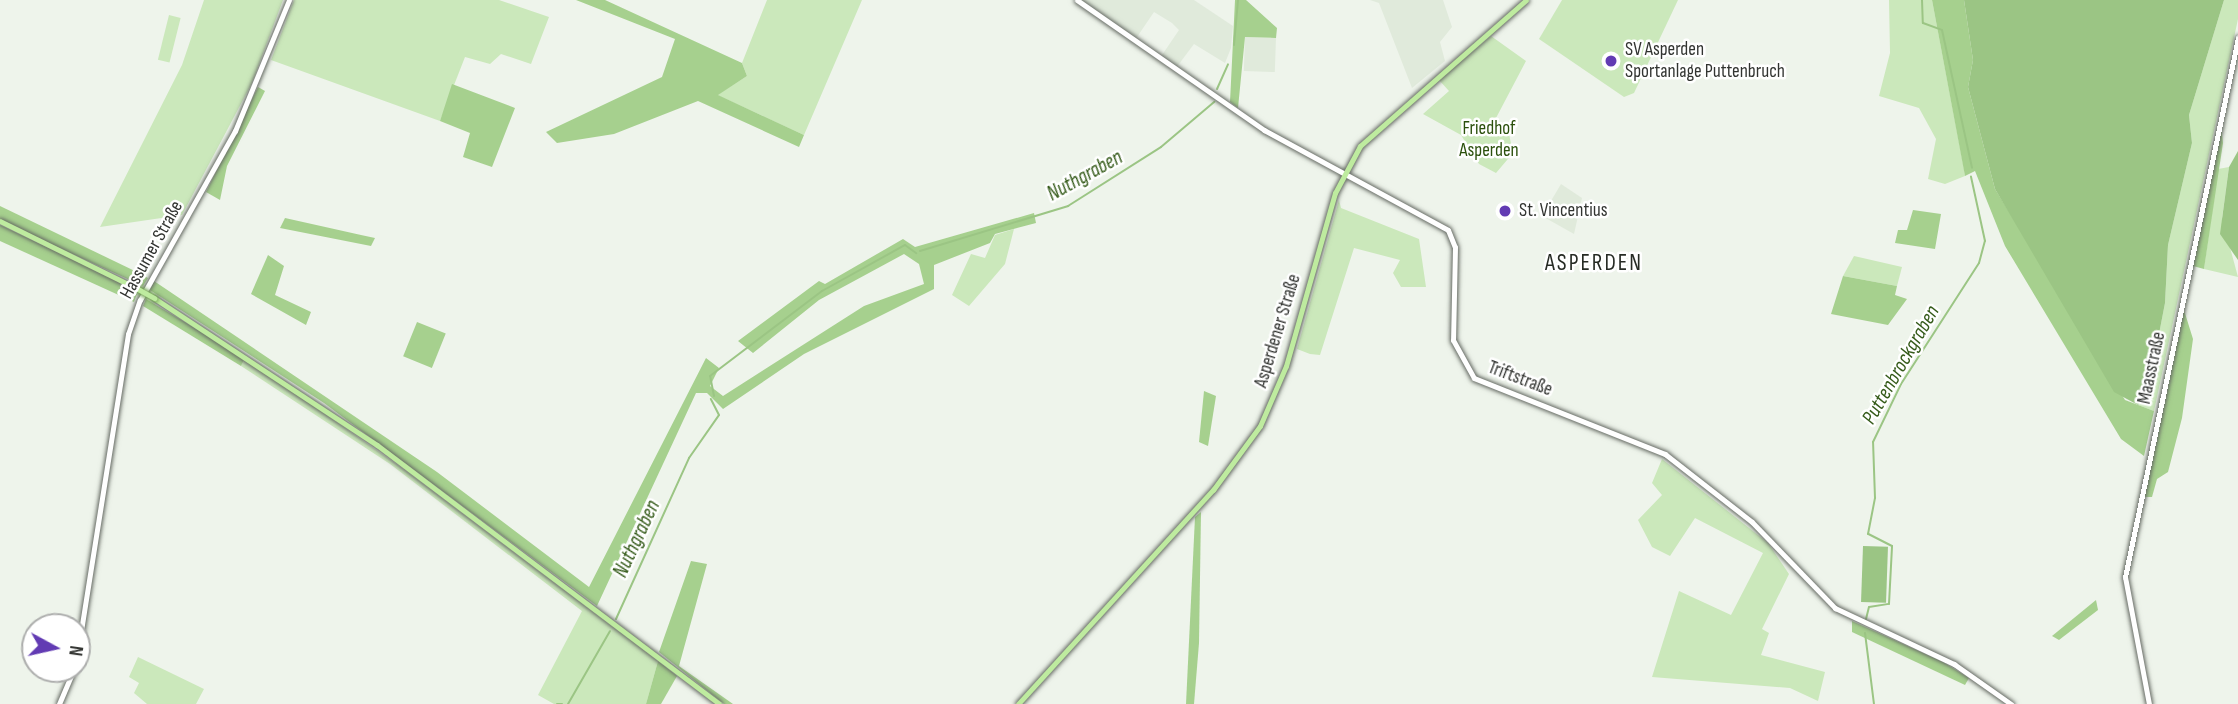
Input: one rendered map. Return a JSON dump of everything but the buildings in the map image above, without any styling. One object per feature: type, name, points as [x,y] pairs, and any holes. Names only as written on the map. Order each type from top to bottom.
[{"type":"main road","name":"Asperdener Straße","points":[[1018,704],[1213,491],[1256,433],[1285,371],[1344,174],[1380,123],[1526,0]]},
{"type":"main road","points":[[0,221],[154,298],[377,444],[719,704]]},
{"type":"street","name":"Hassumer Straße","points":[[84,613],[128,334],[140,300],[234,131],[289,0]]},
{"type":"street","name":"Triftstraße","points":[[1077,0],[1262,128],[1432,219],[1453,237],[1452,340],[1474,377],[1665,454],[1759,528],[1825,601],[1954,664],[2011,704]]},
{"type":"street","name":"Maasstraße","points":[[2149,704],[2125,577],[2238,38]]},
{"type":"street","points":[[59,704],[68,683]]},
{"type":"shaded area","points":[[576,0],[605,0],[742,63],[747,76],[718,95],[804,135],[799,147],[698,101],[614,134],[557,143],[546,132],[662,77],[675,39]]},
{"type":"shaded area","points":[[1077,0],[1194,0],[1233,26],[1231,48],[1225,63],[1194,44],[1176,68],[1160,58],[1179,30],[1172,23],[1154,12],[1135,40]]},
{"type":"shaded area","points":[[1235,0],[1246,0],[1277,28],[1276,38],[1245,37],[1238,108],[1230,102]]},
{"type":"shaded area","points":[[1370,0],[1443,0],[1452,27],[1440,42],[1445,61],[1412,88],[1379,3]]},
{"type":"shaded area","points":[[1932,0],[1964,0],[1973,60],[1968,87],[1995,189],[2125,400],[2154,411],[2144,456],[2121,439],[2005,246],[1975,171],[1965,176]]},
{"type":"shaded area","points":[[1964,0],[2224,0],[2189,115],[2192,143],[2168,245],[2165,303],[2147,396],[2138,405],[2114,392],[1995,189],[1968,87],[1973,60]]},
{"type":"shaded area","points":[[1245,37],[1276,38],[1275,72],[1244,71]]},
{"type":"shaded area","points":[[452,84],[515,108],[492,167],[463,157],[470,133],[440,121]]},
{"type":"shaded area","points":[[258,87],[265,91],[227,166],[220,200],[206,192]]},
{"type":"shaded area","points":[[2221,125],[2223,143],[2204,269],[2193,266]]},
{"type":"shaded area","points":[[2238,151],[2238,260],[2220,234],[2229,167]]},
{"type":"shaded area","points":[[1561,184],[1582,198],[1574,234],[1542,216]]},
{"type":"shaded area","points":[[0,206],[148,278],[143,286],[0,221]]},
{"type":"shaded area","points":[[1913,210],[1941,214],[1935,249],[1895,243],[1898,230],[1907,230]]},
{"type":"shaded area","points":[[1034,213],[1036,223],[995,234],[990,243],[934,265],[934,289],[804,354],[723,409],[707,393],[696,393],[597,606],[324,403],[150,290],[154,281],[437,472],[589,587],[706,358],[719,368],[710,386],[723,396],[864,306],[924,284],[919,264],[904,254],[819,300],[753,353],[738,341],[819,281],[825,284],[903,239],[915,247]]},
{"type":"shaded area","points":[[285,218],[375,238],[371,246],[280,228]]},
{"type":"shaded area","points":[[0,225],[112,278],[137,294],[134,302],[0,241]]},
{"type":"shaded area","points":[[268,255],[284,266],[275,295],[311,312],[306,325],[251,294]]},
{"type":"shaded area","points":[[1843,276],[1897,286],[1895,295],[1907,299],[1888,325],[1831,314]]},
{"type":"shaded area","points":[[146,299],[245,358],[241,366],[143,306]]},
{"type":"shaded area","points":[[2184,310],[2193,339],[2182,418],[2168,472],[2157,479],[2152,497],[2143,497]]},
{"type":"shaded area","points":[[417,322],[446,334],[432,368],[403,356]]},
{"type":"shaded area","points":[[1204,391],[1216,396],[1208,446],[1199,442]]},
{"type":"shaded area","points":[[1201,512],[1199,643],[1194,704],[1186,704],[1195,517]]},
{"type":"shaded area","points":[[1863,546],[1888,547],[1886,603],[1861,602]]},
{"type":"shaded area","points":[[691,561],[707,564],[679,666],[733,704],[724,704],[659,652]]},
{"type":"shaded area","points":[[2096,600],[2098,610],[2059,640],[2052,636]]},
{"type":"shaded area","points":[[1852,621],[1943,662],[1969,678],[1965,685],[1852,632]]},
{"type":"shaded area","points":[[658,661],[677,676],[661,704],[646,704]]},
{"type":"green space","points":[[204,0],[283,0],[252,83],[182,215],[100,227],[182,65]]},
{"type":"green space","points":[[294,0],[499,0],[549,17],[531,64],[501,54],[490,64],[465,57],[440,121],[271,60]]},
{"type":"green space","points":[[767,0],[862,0],[804,135],[717,95],[747,76],[742,63]]},
{"type":"green space","name":"SV Asperden Sportanlage Puttenbruch","points":[[1562,0],[1678,0],[1634,93],[1624,97],[1539,39]]},
{"type":"green space","points":[[1889,0],[1932,0],[1965,176],[1945,184],[1928,179],[1936,139],[1919,108],[1879,96],[1890,53]]},
{"type":"green space","points":[[2224,0],[2238,0],[2238,19],[2154,411],[2138,405],[2147,396],[2165,303],[2168,245],[2192,143],[2189,115]]},
{"type":"green space","points":[[169,15],[181,18],[170,63],[158,60]]},
{"type":"green space","name":"Friedhof Asperden","points":[[1491,36],[1526,61],[1496,118],[1508,129],[1513,153],[1496,173],[1479,164],[1461,135],[1423,114],[1449,91],[1439,80]]},
{"type":"green space","points":[[2229,167],[2222,218],[2238,277],[2204,269],[2218,169]]},
{"type":"green space","points":[[1339,200],[1341,208],[1419,239],[1426,287],[1401,287],[1393,273],[1400,260],[1354,248],[1320,355],[1310,354],[1297,349]]},
{"type":"green space","points":[[1014,229],[1005,264],[969,306],[952,295],[971,254],[985,258],[995,235]]},
{"type":"green space","points":[[1854,256],[1902,267],[1897,286],[1843,276]]},
{"type":"green space","points":[[245,358],[402,468],[658,661],[646,704],[554,704],[538,695],[582,611],[390,464],[241,366]]},
{"type":"green space","points":[[1662,459],[1768,543],[1789,574],[1762,629],[1769,633],[1761,655],[1825,672],[1818,701],[1790,688],[1652,677],[1679,591],[1731,615],[1763,553],[1695,518],[1670,556],[1652,547],[1638,520],[1662,495],[1652,483]]},
{"type":"green space","points":[[138,657],[204,689],[196,704],[147,704],[134,693],[139,683],[129,677]]},
{"type":"waterway","name":"Nuthgraben","points":[[1234,45],[1238,0]]},
{"type":"waterway","name":"Puttenbrockgraben","points":[[1922,0],[1923,23],[1942,30],[1972,168]]},
{"type":"waterway","name":"Nuthgraben","points":[[1217,89],[1228,64]]},
{"type":"waterway","name":"Nuthgraben","points":[[920,251],[1068,206],[1161,147],[1214,102]]},
{"type":"waterway","name":"Puttenbrockgraben","points":[[1866,619],[1869,607],[1889,604],[1892,546],[1868,534],[1875,498],[1873,442],[1901,384],[1979,263],[1985,241],[1971,177]]},
{"type":"waterway","name":"Nuthgraben","points":[[714,396],[710,376],[822,291],[905,245],[916,253]]},
{"type":"waterway","name":"Nuthgraben","points":[[616,619],[689,458],[719,415],[711,399]]},
{"type":"waterway","name":"Nuthgraben","points":[[568,704],[610,631]]},
{"type":"waterway","name":"Puttenbrockgraben","points":[[1865,633],[1874,704]]},
{"type":"waterway","name":"Nuthgraben","points":[[557,704],[562,704]]},
{"type":"place","name":"SV Asperden Sportanlage Puttenbruch","points":[[1611,61]]},
{"type":"place","name":"St. Vincentius","points":[[1505,211]]},
{"type":"district","name":"ASPERDEN","points":[[1594,263]]}]
